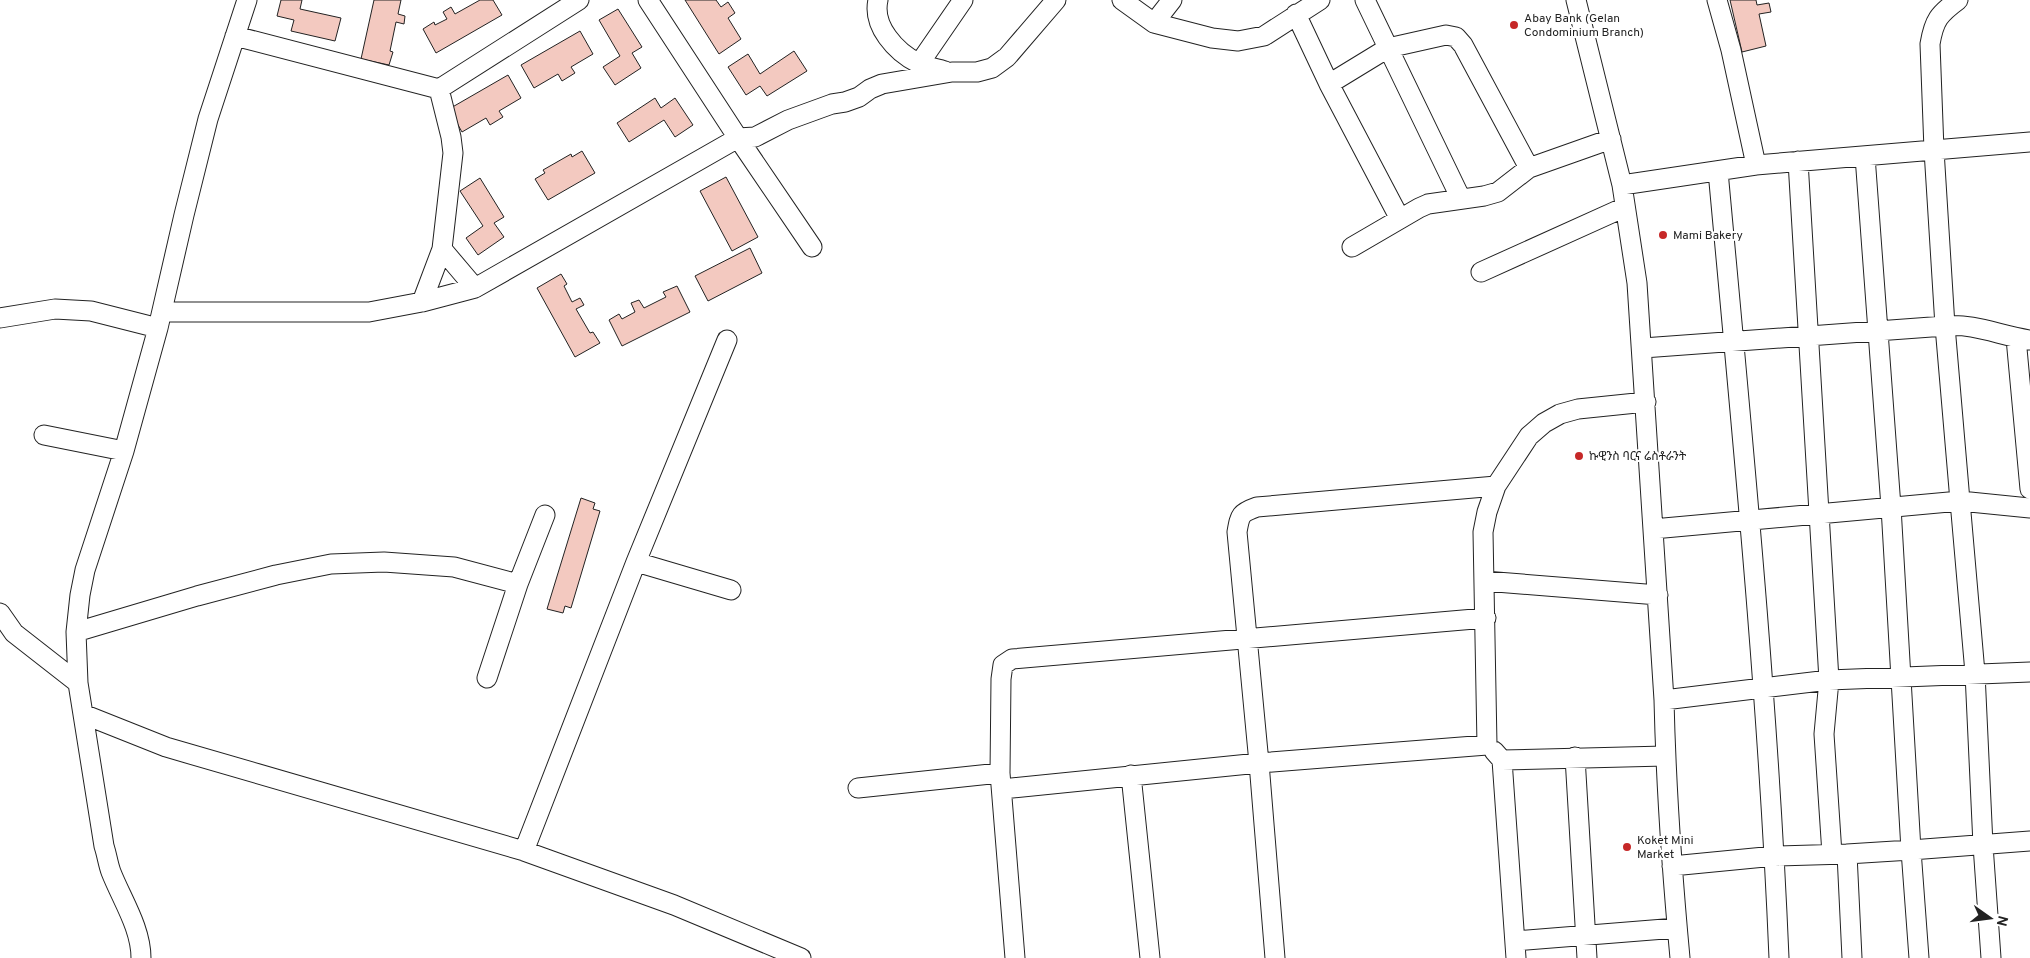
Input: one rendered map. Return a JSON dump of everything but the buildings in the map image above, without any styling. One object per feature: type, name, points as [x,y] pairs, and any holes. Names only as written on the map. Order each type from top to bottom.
[{"type":"street","points":[[141,958],[141,948],[135,928],[111,871],[104,846],[78,683],[76,632],[80,595],[85,570],[124,451],[160,320],[208,119],[247,0]]},
{"type":"street","points":[[235,36],[439,89],[579,0]]},
{"type":"street","points":[[648,0],[812,247]]},
{"type":"street","points":[[878,0],[876,10],[881,27],[896,48],[919,64],[952,72]]},
{"type":"street","points":[[919,64],[963,0]]},
{"type":"street","points":[[0,318],[55,309],[91,311],[160,320],[369,312],[422,302],[475,288],[738,138],[755,137],[788,120],[832,104],[852,100],[882,84],[952,72],[976,72],[992,68],[1007,57],[1056,0]]},
{"type":"street","points":[[1122,0],[1154,24],[1212,38],[1238,41],[1264,36],[1320,0]]},
{"type":"street","points":[[1154,24],[1172,0]]},
{"type":"street","points":[[1365,0],[1461,199]]},
{"type":"street","points":[[1717,0],[1732,50],[1756,165]]},
{"type":"street","points":[[1958,0],[1940,14],[1932,28],[1930,44],[1934,150],[1945,326],[1975,673],[1983,845],[1991,958]]},
{"type":"street","points":[[1580,2],[1622,186],[1637,283],[1643,348],[1658,595],[1672,866],[1680,958]]},
{"type":"street","points":[[1296,14],[1329,84],[1400,219]]},
{"type":"street","points":[[1329,84],[1388,48],[1446,35],[1456,37],[1463,45],[1529,168]]},
{"type":"street","points":[[422,302],[442,249],[453,153],[439,89]]},
{"type":"street","points":[[1352,247],[1428,204],[1484,196],[1498,192],[1529,168],[1611,139]]},
{"type":"street","points":[[1622,186],[1756,165],[2030,142]]},
{"type":"street","points":[[1866,156],[1891,507],[1911,850],[1920,958]]},
{"type":"street","points":[[1798,161],[1829,680],[1824,734],[1852,958]]},
{"type":"street","points":[[1718,171],[1763,688],[1775,856],[1779,958]]},
{"type":"street","points":[[1482,272],[1625,207]]},
{"type":"street","points":[[442,249],[475,288]]},
{"type":"street","points":[[1643,348],[1959,325],[1971,326],[2023,339],[2030,489]]},
{"type":"street","points":[[524,851],[636,562],[727,340]]},
{"type":"street","points":[[1646,402],[1578,409],[1560,414],[1544,423],[1529,436],[1496,486],[1487,512],[1483,532],[1487,745],[1502,760],[1515,949],[1585,936],[1677,928]]},
{"type":"street","points":[[44,435],[124,451]]},
{"type":"street","points":[[1275,958],[1237,532],[1239,518],[1245,511],[1257,507],[1496,486]]},
{"type":"street","points":[[1653,529],[1960,500],[2030,508]]},
{"type":"street","points":[[487,678],[518,584],[545,515]]},
{"type":"street","points":[[76,632],[223,588],[331,564],[384,562],[454,566],[518,584]]},
{"type":"street","points":[[636,562],[731,590]]},
{"type":"street","points":[[1484,581],[1658,595]]},
{"type":"street","points":[[0,612],[14,633],[78,683]]},
{"type":"street","points":[[1015,958],[1001,781],[1001,679],[1003,665],[1012,659],[1486,618]]},
{"type":"street","points":[[1664,700],[1829,680],[2030,672]]},
{"type":"street","points":[[83,714],[166,747],[524,851],[674,904],[801,958]]},
{"type":"street","points":[[858,788],[1132,775],[1487,745]]},
{"type":"street","points":[[1502,760],[1665,756]]},
{"type":"street","points":[[1575,757],[1587,958]]},
{"type":"street","points":[[1132,775],[1150,958]]},
{"type":"street","points":[[1672,866],[1775,856],[1839,854],[2030,842]]},
{"type":"place","name":"Abay Bank (Gelan Condominium Branch)","points":[[1514,25]]},
{"type":"place","name":"Mami Bakery","points":[[1663,235]]},
{"type":"place","name":"ኩዊንስ ባርና ሬስቶራንት","points":[[1579,456]]},
{"type":"place","name":"Koket Mini Market","points":[[1627,847]]}]
